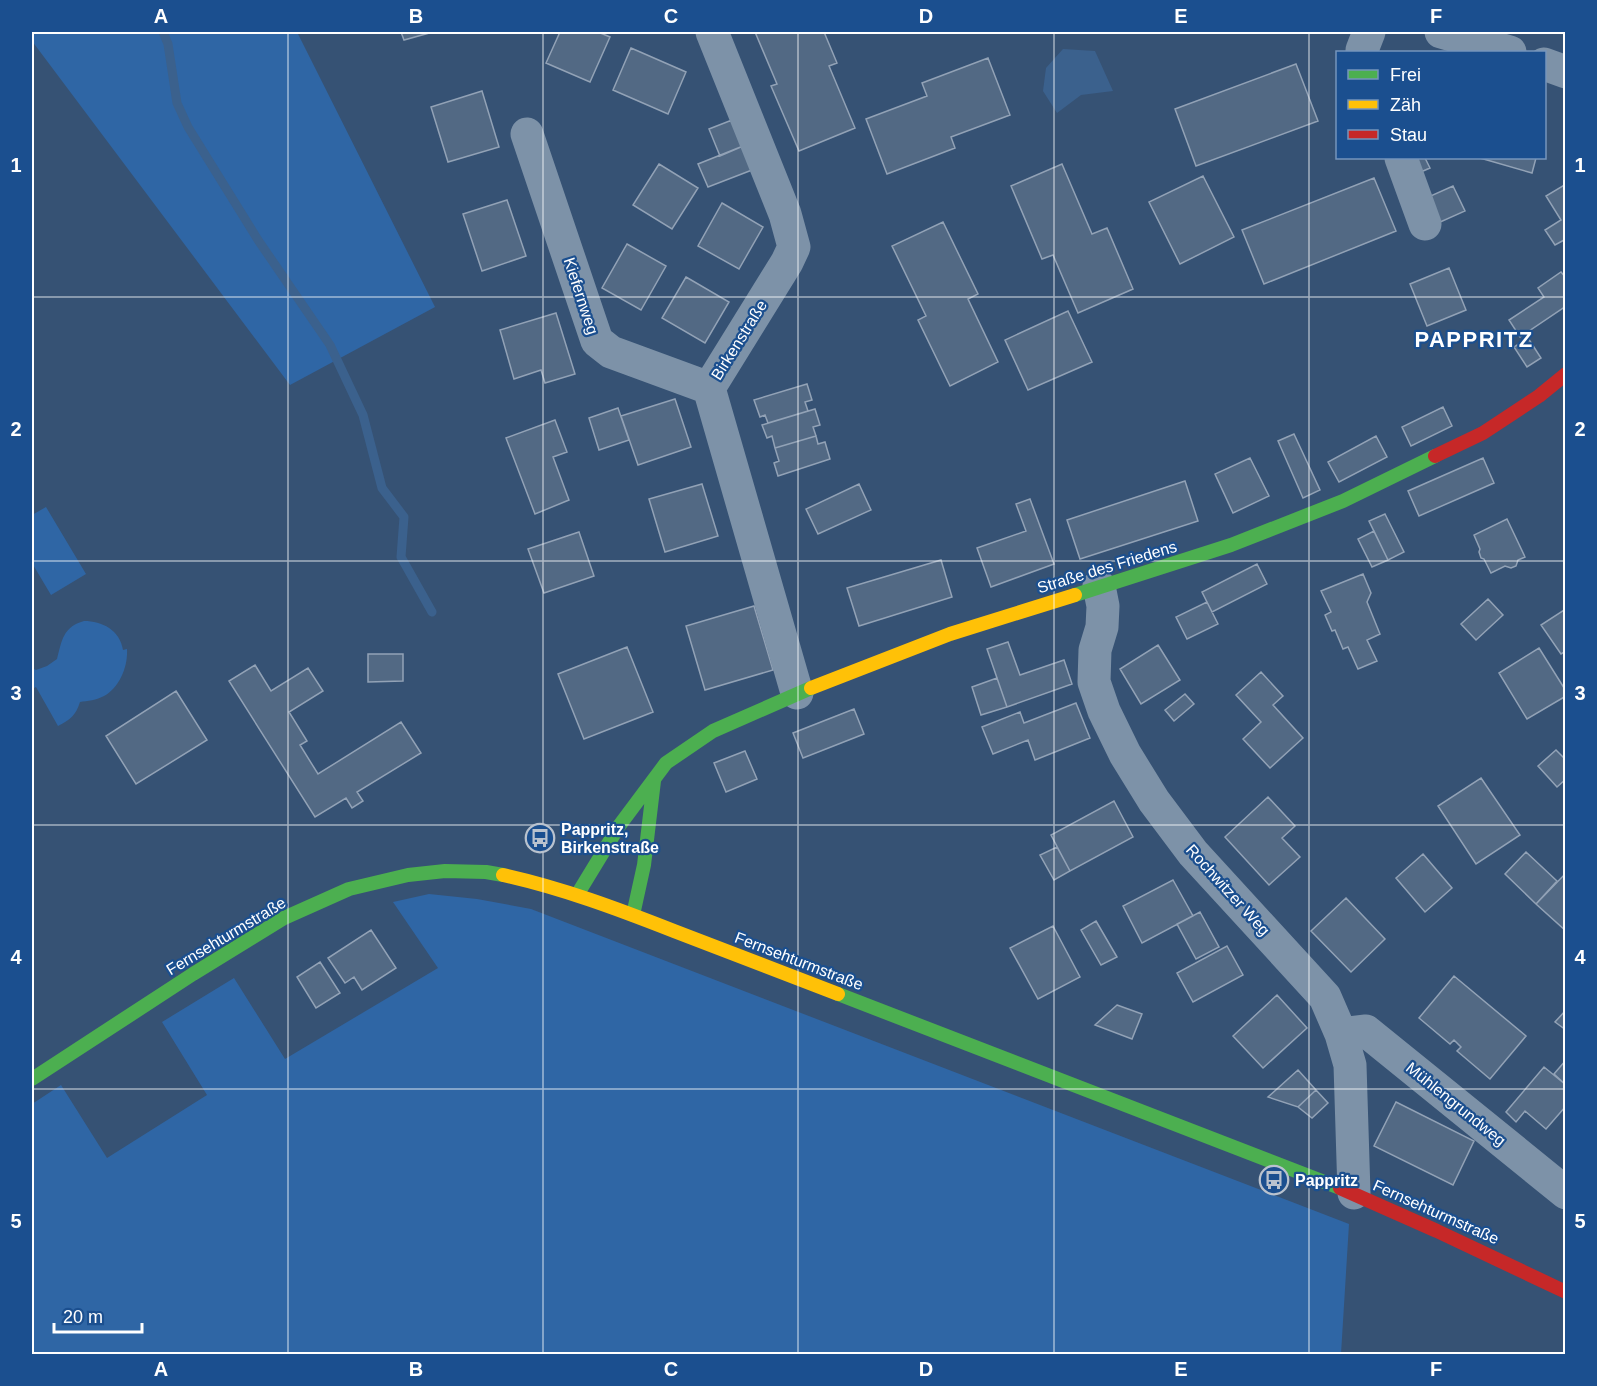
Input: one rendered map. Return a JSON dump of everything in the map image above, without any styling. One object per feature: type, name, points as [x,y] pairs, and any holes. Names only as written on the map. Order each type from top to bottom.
[{"type":"street","name":"Birkenstraße","points":[[712,32],[785,214],[794,247],[709,388],[797,693]]},
{"type":"street","points":[[1362,51],[1370,32]]},
{"type":"street","points":[[1441,32],[1507,51]]},
{"type":"street","points":[[1546,64],[1566,72]]},
{"type":"street","name":"Kiefernweg","points":[[527,134],[597,341],[611,352],[709,388]]},
{"type":"street","points":[[1401,159],[1425,224]]},
{"type":"street","name":"Straße des Friedens","points":[[577,895],[619,826],[666,763],[713,731],[797,693],[950,634],[1231,545],[1343,501],[1483,433],[1539,396],[1566,374]]},
{"type":"street","name":"Rochwitzer Weg","points":[[1100,586],[1103,606],[1102,627],[1095,650],[1094,682],[1104,711],[1125,754],[1154,801],[1193,853],[1325,997],[1341,1034],[1350,1065],[1354,1193]]},
{"type":"street","points":[[633,915],[646,859],[654,778]]},
{"type":"street","name":"Fernsehturmstraße","points":[[32,1079],[193,974],[284,918],[349,889],[408,875],[486,872],[525,880],[577,895],[633,915],[1036,1069],[1354,1193],[1566,1292]]},
{"type":"street","name":"Mühlengrundweg","points":[[1341,1034],[1366,1031],[1566,1193]]},
{"type":"shaded area","points":[[32,32],[297,32],[435,307],[290,385],[32,41]]},
{"type":"shaded area","points":[[1063,49],[1095,51],[1113,91],[1081,95],[1057,113],[1043,91],[1046,68]]},
{"type":"shaded area","points":[[46,507],[86,574],[51,595],[32,563],[32,515]]},
{"type":"shaded area","points":[[84,621],[103,625],[114,632],[123,650],[127,649],[126,662],[119,682],[110,692],[98,698],[80,702],[72,717],[58,726],[36,687],[32,689],[32,668],[36,670],[57,659],[64,635],[72,627]]},
{"type":"shaded area","points":[[429,894],[477,899],[531,909],[1349,1224],[1341,1354],[32,1354],[32,1104],[61,1085],[107,1158],[207,1095],[162,1022],[234,978],[285,1059],[438,968],[393,902]]},
{"type":"building","points":[[401,32],[433,32],[404,40]]},
{"type":"building","points":[[560,32],[598,32],[610,37],[590,82],[546,63]]},
{"type":"building","points":[[755,32],[824,32],[837,63],[829,66],[855,128],[799,151],[771,86],[777,84]]},
{"type":"building","points":[[631,48],[686,72],[668,114],[613,90]]},
{"type":"building","points":[[988,58],[1010,115],[951,137],[955,148],[887,174],[866,119],[927,96],[922,83]]},
{"type":"building","points":[[1296,64],[1318,121],[1196,166],[1175,109]]},
{"type":"building","points":[[482,91],[499,147],[448,162],[431,107]]},
{"type":"building","points":[[732,120],[743,146],[720,156],[709,129]]},
{"type":"building","points":[[743,146],[752,170],[708,187],[698,164]]},
{"type":"building","points":[[1410,159],[1426,159],[1430,168],[1416,174]]},
{"type":"building","points":[[1483,159],[1536,159],[1532,173]]},
{"type":"building","points":[[659,164],[698,188],[672,229],[633,205]]},
{"type":"building","points":[[1062,164],[1092,234],[1107,228],[1133,289],[1078,313],[1053,255],[1042,259],[1011,186]]},
{"type":"building","points":[[1203,176],[1234,237],[1180,264],[1149,202]]},
{"type":"building","points":[[1374,178],[1396,231],[1264,284],[1242,230]]},
{"type":"building","points":[[1566,184],[1566,239],[1555,245],[1545,230],[1561,220],[1546,196]]},
{"type":"building","points":[[1453,186],[1465,211],[1438,223],[1426,198]]},
{"type":"building","points":[[507,200],[526,256],[482,271],[463,214]]},
{"type":"building","points":[[722,203],[763,227],[739,269],[698,246]]},
{"type":"building","points":[[943,222],[978,294],[968,299],[998,362],[950,386],[918,320],[926,316],[892,246]]},
{"type":"building","points":[[627,244],[666,266],[641,310],[602,288]]},
{"type":"building","points":[[1449,268],[1466,310],[1427,326],[1410,284]]},
{"type":"building","points":[[1561,272],[1566,278],[1566,306],[1520,337],[1509,320],[1544,297],[1538,288]]},
{"type":"building","points":[[686,277],[729,302],[705,343],[662,318]]},
{"type":"building","points":[[1068,311],[1092,362],[1028,390],[1005,340]]},
{"type":"building","points":[[556,313],[575,374],[545,383],[541,370],[514,379],[500,330]]},
{"type":"building","points":[[1528,338],[1541,358],[1527,367],[1514,347]]},
{"type":"building","points":[[807,384],[812,400],[805,402],[808,411],[768,423],[765,415],[760,417],[754,400]]},
{"type":"building","points":[[675,399],[691,447],[638,465],[621,416]]},
{"type":"building","points":[[1443,407],[1452,426],[1411,446],[1402,427]]},
{"type":"building","points":[[618,408],[629,440],[599,450],[589,418]]},
{"type":"building","points":[[815,409],[820,425],[813,427],[816,436],[775,448],[772,436],[767,438],[762,425]]},
{"type":"building","points":[[555,420],[567,452],[553,457],[569,500],[535,514],[506,438]]},
{"type":"building","points":[[1294,434],[1320,490],[1303,498],[1278,441]]},
{"type":"building","points":[[816,436],[818,444],[825,442],[830,459],[778,476],[774,463],[779,461],[775,448]]},
{"type":"building","points":[[1376,436],[1387,457],[1339,482],[1328,462]]},
{"type":"building","points":[[1250,458],[1269,496],[1233,513],[1215,474]]},
{"type":"building","points":[[1483,458],[1494,483],[1419,516],[1408,491]]},
{"type":"building","points":[[1185,481],[1198,521],[1080,559],[1067,520]]},
{"type":"building","points":[[702,484],[718,536],[665,552],[649,499]]},
{"type":"building","points":[[859,484],[871,510],[818,534],[806,509]]},
{"type":"building","points":[[1030,499],[1054,564],[991,587],[977,548],[1026,531],[1016,504]]},
{"type":"building","points":[[1385,514],[1404,552],[1388,560],[1369,521]]},
{"type":"building","points":[[1507,519],[1525,557],[1518,560],[1516,566],[1511,568],[1505,566],[1491,573],[1484,559],[1481,558],[1474,535]]},
{"type":"building","points":[[1374,531],[1388,560],[1372,567],[1358,539]]},
{"type":"building","points":[[579,532],[594,576],[544,593],[528,549]]},
{"type":"building","points":[[941,560],[952,597],[859,626],[847,588]]},
{"type":"building","points":[[1257,564],[1267,584],[1212,612],[1202,592]]},
{"type":"building","points":[[1363,574],[1371,593],[1367,602],[1380,634],[1367,640],[1377,661],[1358,669],[1348,647],[1343,649],[1335,630],[1332,631],[1325,615],[1331,612],[1321,591]]},
{"type":"building","points":[[1488,599],[1503,615],[1476,640],[1461,624]]},
{"type":"building","points":[[1207,602],[1218,624],[1187,639],[1176,617]]},
{"type":"building","points":[[754,606],[773,670],[705,690],[686,626]]},
{"type":"building","points":[[1564,610],[1566,651],[1561,654],[1541,625]]},
{"type":"building","points":[[1008,642],[1020,675],[1064,660],[1072,684],[1007,707],[987,649]]},
{"type":"building","points":[[1158,645],[1180,680],[1141,704],[1120,669]]},
{"type":"building","points":[[627,647],[653,712],[584,739],[558,674]]},
{"type":"building","points":[[1539,648],[1566,691],[1566,696],[1527,719],[1499,673]]},
{"type":"building","points":[[368,654],[403,654],[403,681],[368,682]]},
{"type":"building","points":[[255,665],[271,691],[308,668],[323,691],[289,712],[307,741],[300,745],[318,774],[401,722],[421,753],[357,792],[363,801],[352,808],[346,798],[315,817],[229,681]]},
{"type":"building","points":[[1261,672],[1283,696],[1273,705],[1303,738],[1270,768],[1243,739],[1261,722],[1236,695]]},
{"type":"building","points":[[997,678],[1007,707],[981,715],[972,687]]},
{"type":"building","points":[[176,691],[207,740],[136,784],[106,736]]},
{"type":"building","points":[[1185,694],[1194,704],[1174,721],[1165,710]]},
{"type":"building","points":[[1076,703],[1090,738],[1035,760],[1028,740],[993,754],[982,727],[1020,712],[1024,723]]},
{"type":"building","points":[[854,709],[864,734],[803,758],[793,733]]},
{"type":"building","points":[[1556,750],[1566,760],[1566,779],[1557,787],[1538,766]]},
{"type":"building","points":[[745,751],[757,779],[726,792],[714,763]]},
{"type":"building","points":[[1481,778],[1520,835],[1476,864],[1438,806]]},
{"type":"building","points":[[1268,797],[1295,826],[1282,838],[1300,857],[1269,885],[1225,837]]},
{"type":"building","points":[[1114,801],[1133,837],[1070,871],[1051,835]]},
{"type":"building","points":[[1057,847],[1070,871],[1054,880],[1040,855]]},
{"type":"building","points":[[1526,852],[1557,881],[1536,904],[1505,874]]},
{"type":"building","points":[[1423,854],[1452,888],[1425,912],[1396,878]]},
{"type":"building","points":[[1566,873],[1566,931],[1536,904]]},
{"type":"building","points":[[1173,880],[1193,916],[1142,943],[1123,906]]},
{"type":"building","points":[[1346,898],[1385,939],[1351,972],[1311,931]]},
{"type":"building","points":[[1200,912],[1219,947],[1196,959],[1177,924]]},
{"type":"building","points":[[1096,921],[1117,957],[1101,965],[1081,930]]},
{"type":"building","points":[[1053,926],[1080,977],[1038,999],[1010,948]]},
{"type":"building","points":[[371,930],[396,968],[362,990],[354,977],[345,983],[328,958]]},
{"type":"building","points":[[1227,946],[1243,975],[1193,1002],[1177,973]]},
{"type":"building","points":[[320,962],[340,993],[316,1008],[297,977]]},
{"type":"building","points":[[1454,976],[1526,1036],[1490,1079],[1457,1051],[1461,1047],[1454,1040],[1450,1044],[1419,1018]]},
{"type":"building","points":[[1277,995],[1307,1028],[1263,1068],[1233,1036]]},
{"type":"building","points":[[1117,1005],[1142,1014],[1132,1039],[1095,1025]]},
{"type":"building","points":[[1566,1010],[1566,1030],[1555,1022]]},
{"type":"building","points":[[1566,1060],[1566,1085],[1554,1074]]},
{"type":"building","points":[[1544,1067],[1566,1085],[1566,1106],[1546,1129],[1525,1111],[1516,1122],[1506,1112]]},
{"type":"building","points":[[1298,1070],[1316,1090],[1298,1107],[1268,1097]]},
{"type":"building","points":[[1316,1090],[1328,1103],[1312,1118],[1298,1107]]},
{"type":"building","points":[[1396,1102],[1474,1141],[1453,1185],[1374,1146]]},
{"type":"waterway","points":[[163,32],[168,44],[177,103],[188,127],[258,240],[330,345],[363,415],[382,488],[404,517],[401,557],[432,612]]},
{"type":"traffic: fast","points":[[1075,595],[1231,545],[1343,501],[1435,456]]},
{"type":"traffic: fast","points":[[577,895],[619,826],[666,763],[713,731],[811,688]]},
{"type":"traffic: fast","points":[[633,915],[644,865],[654,781]]},
{"type":"traffic: fast","points":[[32,1079],[193,974],[284,918],[349,889],[408,875],[445,871],[486,872],[503,875]]},
{"type":"traffic: fast","points":[[838,994],[1340,1188]]},
{"type":"traffic: slow","points":[[811,688],[950,634],[1075,595]]},
{"type":"traffic: slow","points":[[503,875],[547,886],[611,907],[838,994]]},
{"type":"traffic: jam","points":[[1435,456],[1483,433],[1539,396],[1566,374]]},
{"type":"traffic: jam","points":[[1340,1188],[1566,1292]]},
{"type":"place","name":"Pappritz, Birkenstraße","points":[[540,838]]},
{"type":"place","name":"Pappritz","points":[[1274,1180]]},
{"type":"district","name":"PAPPRITZ","points":[[1474,339]]}]
